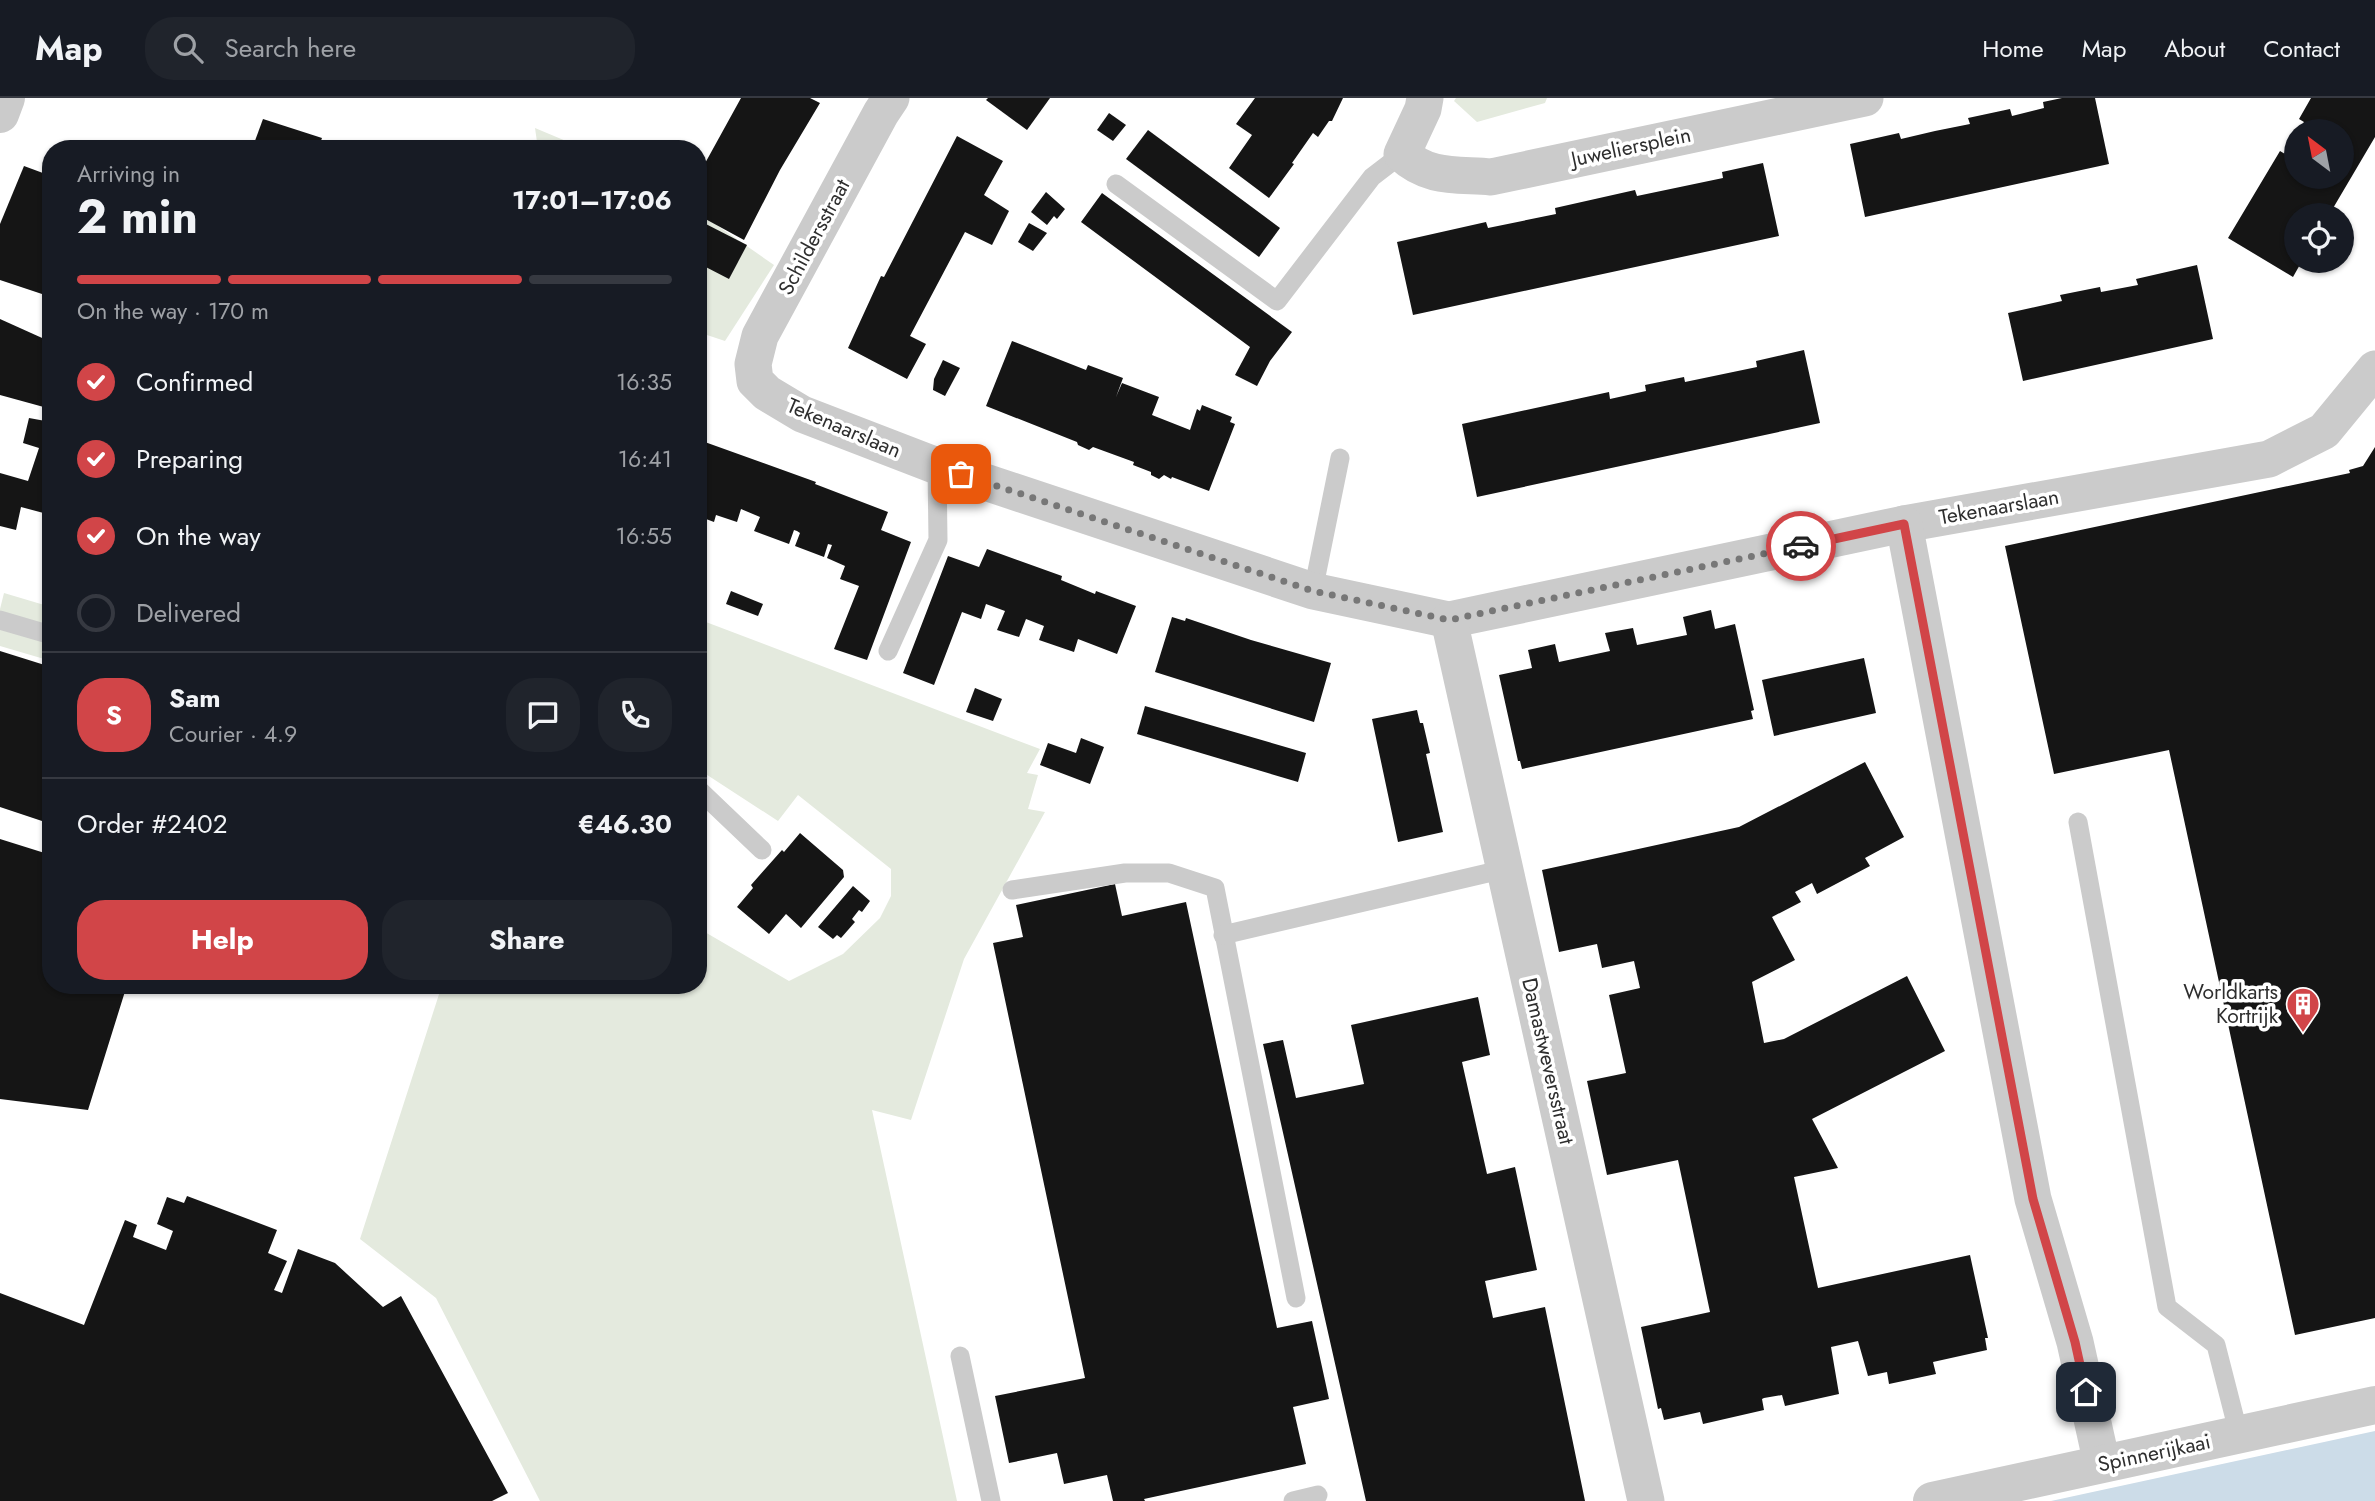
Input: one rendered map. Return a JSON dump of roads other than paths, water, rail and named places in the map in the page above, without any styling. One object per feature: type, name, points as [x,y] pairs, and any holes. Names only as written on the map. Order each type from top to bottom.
[{"type":"street","points":[[0,114],[6,98]]},
{"type":"street","name":"Schildersstraat","points":[[755,381],[753,364],[760,335],[891,98]]},
{"type":"street","points":[[1402,154],[1423,109],[1425,98]]},
{"type":"street","name":"Juweliersplein","points":[[1402,154],[1431,173],[1491,177],[1865,98]]},
{"type":"street","name":"Tekenaarslaan","points":[[755,381],[767,393],[802,414],[937,466],[1313,591],[1449,620],[1904,524],[2269,460],[2324,432],[2375,369]]},
{"type":"street","points":[[1904,524],[2033,1199],[2075,1342],[2102,1464]]},
{"type":"street","name":"Damastweversstraat","points":[[1449,620],[1646,1501]]},
{"type":"street","name":"Spinnerijkaai","points":[[1932,1501],[2375,1405]]},
{"type":"lane","points":[[1116,184],[1277,301],[1372,177],[1402,154]]},
{"type":"lane","points":[[1313,591],[1340,458]]},
{"type":"lane","points":[[888,651],[938,540],[937,466]]},
{"type":"lane","points":[[0,620],[42,632]]},
{"type":"lane","points":[[707,798],[762,850]]},
{"type":"lane","points":[[2078,822],[2167,1307],[2216,1345],[2239,1435]]},
{"type":"lane","points":[[1223,934],[1505,870]]},
{"type":"lane","points":[[1012,890],[1125,873],[1169,873],[1215,888],[1296,1298]]},
{"type":"lane","points":[[960,1356],[991,1501]]},
{"type":"lane","points":[[1293,1501],[1318,1495]]},
{"type":"water","points":[[2375,1431],[2375,1501],[2051,1501]]},
{"type":"place","name":"Worldkarts Kortrijk","points":[[2303,1034]]}]
